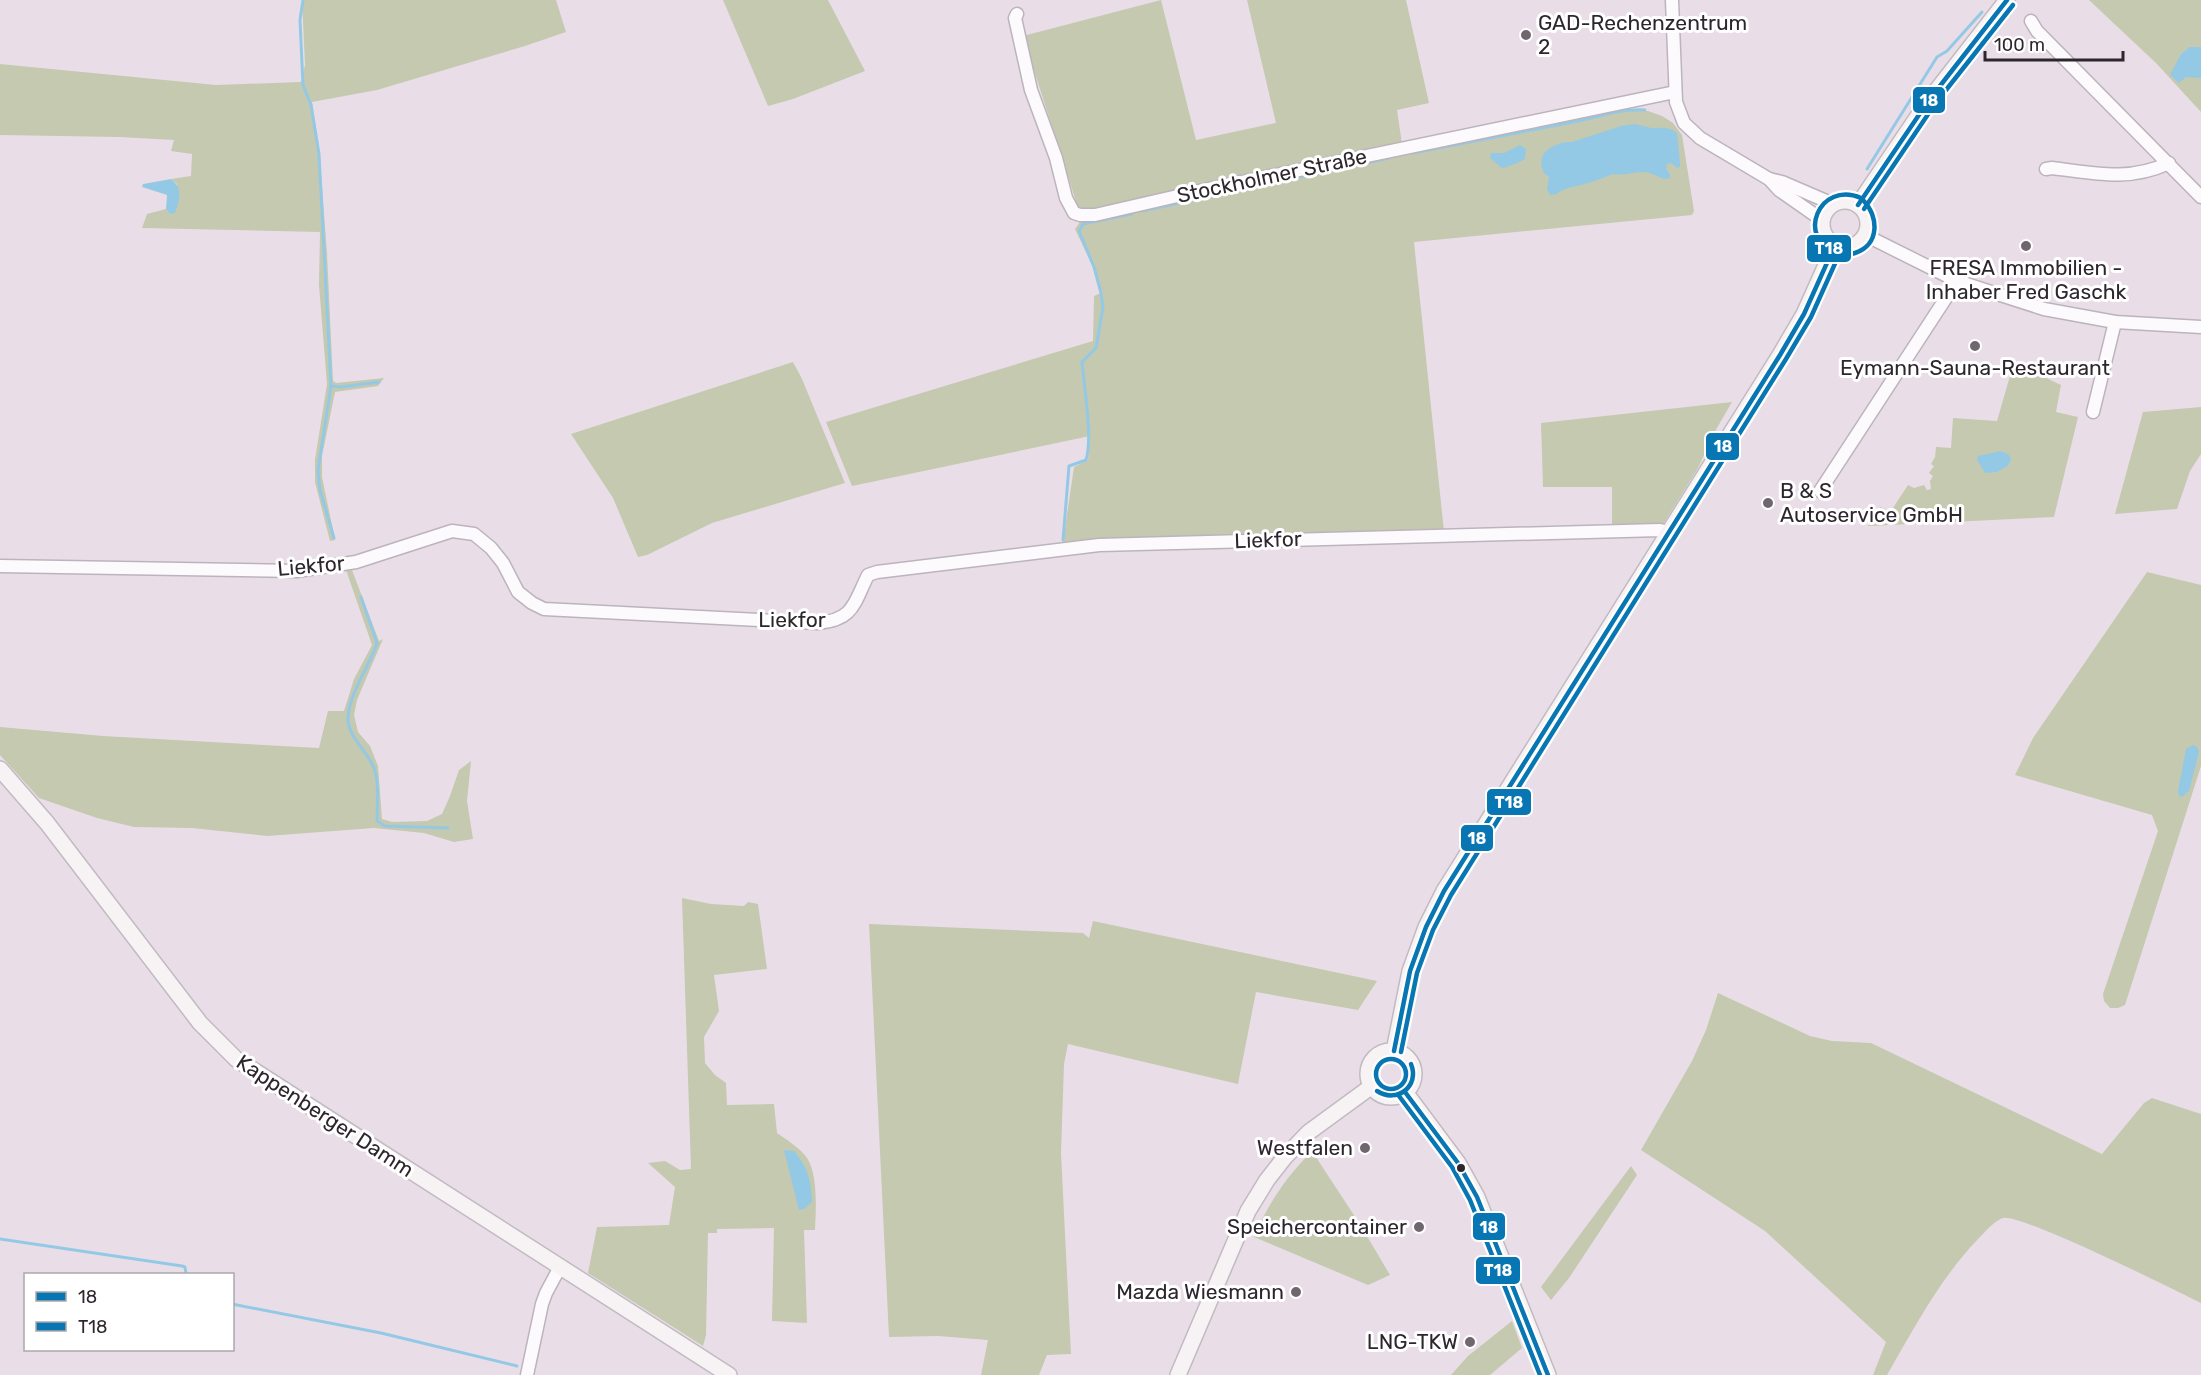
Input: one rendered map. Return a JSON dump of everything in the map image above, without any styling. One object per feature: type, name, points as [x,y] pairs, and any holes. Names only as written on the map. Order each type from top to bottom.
[{"type":"main road","points":[[1858,205],[1929,100],[2007,0]]},
{"type":"main road","points":[[1848,201],[1858,205],[1866,215],[1868,222],[1865,235],[1849,247],[1835,245],[1825,235],[1822,220],[1825,213],[1833,204],[1848,201]]},
{"type":"main road","points":[[1394,1051],[1410,971],[1426,927],[1444,891],[1804,314],[1835,245]]},
{"type":"main road","name":"Kappenberger Damm","points":[[0,769],[200,1023],[236,1059],[729,1375]]},
{"type":"main road","points":[[1394,1051],[1405,1055],[1413,1067],[1413,1081],[1405,1092],[1384,1096],[1372,1086],[1368,1074],[1372,1061],[1383,1052],[1394,1051]]},
{"type":"main road","points":[[1178,1375],[1248,1211],[1267,1180],[1285,1157],[1310,1132],[1372,1086]]},
{"type":"main road","points":[[1405,1092],[1458,1163],[1477,1197],[1548,1375]]},
{"type":"street","points":[[1672,0],[1675,92],[1678,110],[1689,128],[1701,138],[1769,179],[1779,190],[1822,220]]},
{"type":"street","name":"Stockholmer Straße","points":[[1017,14],[1031,90],[1038,113],[1056,158],[1066,198],[1074,213],[1080,215],[1095,215],[1208,189],[1675,92]]},
{"type":"street","points":[[2031,21],[2037,31],[2201,197]]},
{"type":"street","points":[[2046,169],[2124,176],[2159,168],[2169,163]]},
{"type":"street","points":[[1769,179],[1782,182],[1833,204]]},
{"type":"street","points":[[1865,235],[1957,281],[2044,309],[2115,322],[2201,327]]},
{"type":"street","points":[[1821,491],[1957,281]]},
{"type":"street","points":[[2093,412],[2115,322]]},
{"type":"street","name":"Liekfor","points":[[0,566],[305,570],[356,562],[452,531],[474,534],[491,548],[503,563],[518,592],[544,609],[818,623],[842,618],[850,612],[868,575],[877,572],[1063,548],[1099,545],[1528,533],[1660,530],[1669,532]]},
{"type":"street","points":[[527,1375],[542,1304],[560,1268]]},
{"type":"green space","points":[[302,0],[556,0],[566,32],[377,90],[312,102],[319,147],[327,253],[333,381],[336,383],[384,378],[378,386],[335,392],[322,456],[322,477],[335,540],[330,541],[315,482],[315,460],[327,384],[319,285],[320,232],[142,228],[147,214],[166,209],[170,214],[177,184],[171,179],[191,176],[192,154],[171,151],[174,140],[0,135],[0,64],[216,85],[301,82],[305,65]]},
{"type":"green space","points":[[723,0],[828,0],[865,71],[793,99],[768,106]]},
{"type":"green space","points":[[1161,0],[1196,140],[1276,123],[1247,0],[1406,0],[1429,103],[1397,110],[1402,144],[1080,214],[1023,36]]},
{"type":"green space","points":[[2089,0],[2201,0],[2201,112],[2157,64]]},
{"type":"green space","points":[[1623,109],[1648,111],[1662,116],[1673,123],[1682,135],[1694,211],[1692,215],[1414,242],[1444,532],[1063,542],[1074,467],[1088,460],[1090,436],[852,486],[826,422],[1093,341],[1094,296],[1101,293],[1093,267],[1075,229],[1080,222],[1546,122]]},
{"type":"green space","points":[[793,362],[845,483],[712,523],[647,555],[638,557],[613,498],[571,434]]},
{"type":"green space","points":[[2014,362],[2039,367],[2038,371],[2042,372],[2042,376],[2061,385],[2056,412],[2078,417],[2054,517],[1868,526],[1880,507],[1891,511],[1908,485],[1914,488],[1924,485],[1927,490],[1931,489],[1930,481],[1933,476],[1929,473],[1934,466],[1931,464],[1935,457],[1936,447],[1951,448],[1953,418],[1997,421]]},
{"type":"green space","points":[[1732,402],[1714,433],[1698,468],[1662,526],[1612,527],[1612,487],[1543,487],[1541,423]]},
{"type":"green space","points":[[2201,407],[2201,454],[2190,471],[2177,509],[2115,514],[2143,412]]},
{"type":"green space","points":[[346,570],[352,570],[379,641],[383,639],[357,700],[354,715],[358,732],[370,746],[378,766],[382,819],[392,822],[427,821],[442,814],[459,770],[471,761],[467,801],[473,839],[454,842],[424,833],[374,828],[267,836],[192,828],[134,827],[97,818],[39,798],[0,755],[0,727],[103,736],[319,748],[328,711],[344,711],[354,679],[372,645]]},
{"type":"green space","points":[[2147,572],[2201,585],[2201,766],[2125,1005],[2110,1008],[2104,1001],[2103,994],[2158,831],[2152,815],[2015,775],[2033,738]]},
{"type":"green space","points":[[682,898],[711,904],[744,906],[748,902],[758,904],[767,969],[714,975],[719,1011],[704,1037],[705,1063],[726,1083],[727,1105],[774,1104],[777,1133],[807,1158],[811,1165],[816,1192],[815,1230],[804,1230],[807,1323],[772,1321],[774,1228],[717,1229],[717,1233],[708,1233],[706,1335],[703,1346],[588,1273],[597,1227],[669,1225],[675,1187],[648,1163],[665,1161],[680,1170],[691,1169]]},
{"type":"green space","points":[[1093,921],[1377,981],[1358,1010],[1256,992],[1238,1084],[1068,1044],[1064,1064],[1061,1153],[1071,1354],[1047,1355],[1039,1375],[981,1375],[988,1340],[938,1336],[889,1337],[869,924],[1083,933],[1089,938]]},
{"type":"green space","points":[[1718,993],[1810,1036],[1832,1041],[1871,1043],[2102,1154],[2144,1103],[2152,1098],[2201,1114],[2201,1303],[2066,1239],[2037,1227],[2003,1218],[1987,1230],[1952,1270],[1887,1375],[1873,1375],[1886,1342],[1765,1231],[1641,1150],[1692,1061],[1706,1030]]},
{"type":"green space","points":[[1312,1151],[1390,1275],[1368,1285],[1254,1237],[1278,1191]]},
{"type":"green space","points":[[1631,1166],[1637,1175],[1569,1278],[1551,1300],[1541,1287]]},
{"type":"green space","points":[[1512,1321],[1522,1348],[1490,1375],[1451,1375],[1468,1356]]},
{"type":"water","points":[[2190,47],[2201,47],[2201,78],[2186,77],[2179,83],[2170,75],[2181,54]]},
{"type":"water","points":[[1635,124],[1651,128],[1667,128],[1677,133],[1680,167],[1677,168],[1671,163],[1667,164],[1666,169],[1670,178],[1665,179],[1646,172],[1613,174],[1550,195],[1547,189],[1549,177],[1544,173],[1541,164],[1544,154],[1550,148],[1621,126]]},
{"type":"water","points":[[1520,145],[1526,149],[1525,159],[1514,164],[1502,168],[1490,158],[1491,153],[1504,153]]},
{"type":"water","points":[[171,179],[177,186],[179,194],[175,213],[170,214],[166,209],[167,195],[142,187],[143,184]]},
{"type":"water","points":[[2001,451],[2009,455],[2011,459],[2008,466],[1997,472],[1985,473],[1977,460],[1978,456]]},
{"type":"water","points":[[2193,745],[2199,752],[2189,791],[2182,797],[2179,796],[2178,791],[2186,749]]},
{"type":"water","points":[[784,1150],[794,1151],[808,1175],[812,1202],[804,1209],[799,1210]]},
{"type":"waterway","points":[[303,0],[300,20],[303,85],[311,105],[319,154],[331,386],[318,470],[320,490],[334,538]]},
{"type":"waterway","points":[[1867,169],[1937,57],[1947,51],[1982,12]]},
{"type":"waterway","points":[[1413,153],[1616,112],[1645,110]]},
{"type":"waterway","points":[[1142,211],[1389,158]]},
{"type":"waterway","points":[[1063,540],[1069,466],[1086,460],[1088,450],[1089,438],[1082,362],[1096,348],[1103,307],[1094,267],[1079,231],[1083,224],[1132,214]]},
{"type":"waterway","points":[[331,386],[341,387],[379,382]]},
{"type":"waterway","points":[[361,597],[377,643],[352,698],[348,717],[351,732],[374,767],[378,792],[377,821],[385,826],[448,828]]},
{"type":"waterway","points":[[0,1239],[182,1266],[185,1267],[186,1273]]},
{"type":"waterway","points":[[234,1304],[381,1333],[517,1366]]},
{"type":"transit line","name":"18","points":[[1858,205],[1929,100],[2007,0]]},
{"type":"transit line","name":"T18","points":[[1864,209],[1935,104],[2013,5]]},
{"type":"transit line","name":"T18","points":[[1861,198],[1846,195],[1834,197],[1824,204],[1815,225],[1817,236],[1824,246],[1837,253],[1848,254],[1855,253],[1869,244],[1873,237],[1874,222],[1863,200]]},
{"type":"transit line","name":"18","points":[[1394,1051],[1410,971],[1426,927],[1444,891],[1780,355],[1804,314],[1835,245]]},
{"type":"transit line","name":"T18","points":[[1401,1052],[1417,973],[1433,930],[1451,895],[1786,359],[1811,317],[1842,248]]},
{"type":"transit line","name":"T18","points":[[1391,1059],[1397,1060],[1405,1068],[1406,1074],[1405,1080],[1397,1088],[1391,1089],[1385,1088],[1377,1080],[1376,1074],[1377,1068],[1385,1060],[1391,1059]]},
{"type":"transit line","name":"18","points":[[1377,1091],[1392,1095],[1405,1091],[1412,1079],[1411,1064]]},
{"type":"transit line","name":"18","points":[[1405,1092],[1458,1163],[1477,1197],[1548,1375]]},
{"type":"transit line","name":"T18","points":[[1399,1096],[1452,1167],[1470,1200],[1540,1375]]},
{"type":"place","name":"GAD-Rechenzentrum 2","points":[[1526,35]]},
{"type":"place","name":"FRESA Immobilien - Inhaber Fred Gaschk","points":[[2026,246]]},
{"type":"place","name":"Eymann-Sauna-Restaurant","points":[[1975,346]]},
{"type":"place","name":"B & S Autoservice GmbH","points":[[1768,503]]},
{"type":"place","name":"Westfalen","points":[[1365,1148]]},
{"type":"place","name":"Speichercontainer","points":[[1419,1227]]},
{"type":"place","name":"Mazda Wiesmann","points":[[1296,1292]]},
{"type":"place","name":"LNG-TKW","points":[[1470,1342]]}]
